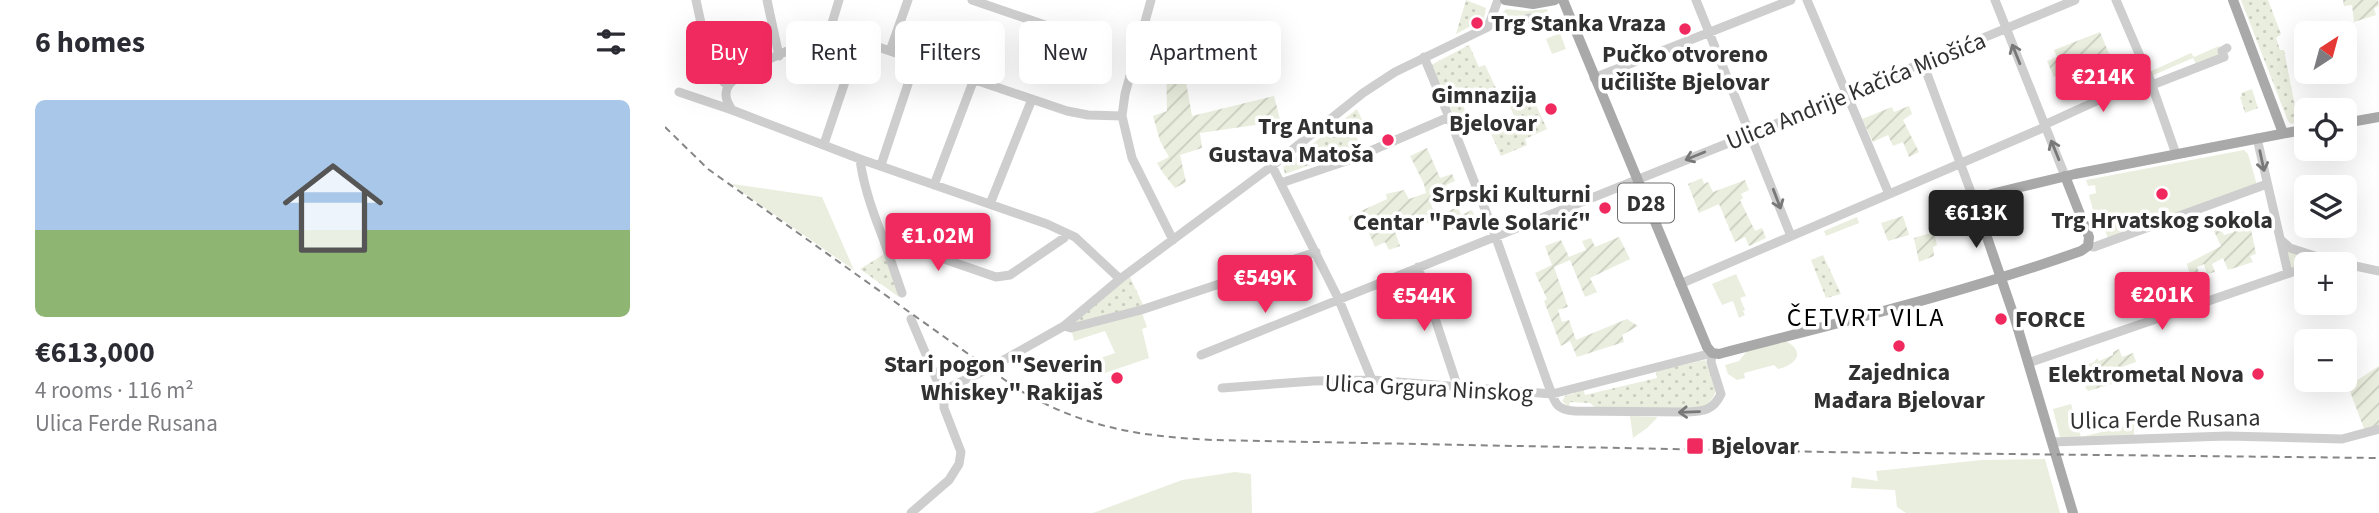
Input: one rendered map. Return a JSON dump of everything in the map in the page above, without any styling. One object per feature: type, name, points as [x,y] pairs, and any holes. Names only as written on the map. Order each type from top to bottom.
[{"type":"main road","points":[[1506,0],[1532,4],[1555,0]]},
{"type":"main road","name":"D28","points":[[1563,0],[1636,180],[1707,347],[1712,353]]},
{"type":"main road","points":[[2233,0],[2283,133]]},
{"type":"main road","points":[[2357,121],[2379,117]]},
{"type":"main road","points":[[2007,277],[1978,211],[1979,204],[1988,196],[2065,176],[2294,131]]},
{"type":"main road","points":[[2072,190],[2074,183],[2084,173]]},
{"type":"main road","points":[[1712,353],[1719,354],[1833,325],[2007,277],[2081,251],[2088,246],[2088,234],[2065,176]]},
{"type":"main road","name":"Ulica Ferde Rusana","points":[[2007,277],[2008,296],[2052,442]]},
{"type":"main road","points":[[2052,442],[2073,513]]},
{"type":"street","points":[[696,0],[710,65],[727,86]]},
{"type":"street","points":[[767,0],[779,56]]},
{"type":"street","points":[[833,21],[839,0]]},
{"type":"street","points":[[890,51],[908,0]]},
{"type":"street","points":[[972,0],[1034,21]]},
{"type":"street","points":[[1002,10],[1006,0]]},
{"type":"street","points":[[1151,0],[1122,116],[1132,158],[1173,240]]},
{"type":"street","points":[[944,397],[952,386],[1064,326],[1120,279],[1272,166],[1363,93],[1395,72],[1488,27],[1498,0]]},
{"type":"street","points":[[1696,0],[1791,236]]},
{"type":"street","points":[[1594,79],[1791,0]]},
{"type":"street","points":[[1807,0],[1889,194]]},
{"type":"street","points":[[1995,0],[2065,176]]},
{"type":"street","name":"Ulica Andrije Kačića Miošića","points":[[1201,355],[1751,134],[2075,0]]},
{"type":"street","points":[[2116,0],[2176,153]]},
{"type":"street","points":[[1491,22],[1496,26],[1506,27],[1529,18]]},
{"type":"street","points":[[881,48],[895,53]]},
{"type":"street","points":[[1680,284],[2150,81],[2224,57],[2222,51],[2227,48]]},
{"type":"street","points":[[732,110],[726,98],[727,86],[736,76],[786,53]]},
{"type":"street","points":[[1424,57],[1495,235],[1552,394],[1558,406],[1568,411],[1703,411],[1714,405],[1721,394],[1711,362],[1712,353],[1552,394]]},
{"type":"street","points":[[1923,63],[1978,211]]},
{"type":"street","points":[[824,144],[844,84]]},
{"type":"street","points":[[881,165],[908,84]]},
{"type":"street","points":[[934,185],[972,84]]},
{"type":"street","points":[[988,84],[1067,111],[1122,116]]},
{"type":"street","points":[[679,92],[1066,233],[1075,237],[1120,279]]},
{"type":"street","points":[[990,204],[1032,99]]},
{"type":"street","points":[[1281,183],[1352,159],[1448,117]]},
{"type":"street","points":[[2257,138],[2288,273]]},
{"type":"street","points":[[860,159],[872,210],[902,293]]},
{"type":"street","points":[[1272,166],[1339,300],[1372,380]]},
{"type":"street","points":[[2088,246],[2105,244],[2267,184]]},
{"type":"street","points":[[1970,186],[1979,195],[1988,196]]},
{"type":"street","points":[[883,238],[996,277],[1010,275],[1064,238],[1066,233]]},
{"type":"street","points":[[2280,239],[2290,248],[2302,252]]},
{"type":"street","points":[[1064,326],[1071,328],[1141,310],[1316,252]]},
{"type":"street","points":[[2357,266],[2379,271]]},
{"type":"street","points":[[1418,268],[1458,388]]},
{"type":"street","points":[[2028,363],[2294,271]]},
{"type":"street","points":[[911,318],[944,397],[944,408],[961,452],[959,464],[949,480],[911,513]]},
{"type":"street","name":"Ulica Grgura Ninskog","points":[[1222,388],[1372,380],[1552,394]]},
{"type":"street","name":"Ulica Ferde Rusana","points":[[2052,442],[2227,436],[2342,439],[2379,429]]},
{"type":"green space","name":"Trg Stanka Vraza","points":[[1466,0],[1486,8],[1484,19],[1456,34]]},
{"type":"green space","points":[[2241,0],[2268,0],[2281,34],[2276,38],[2280,50],[2284,50],[2294,101],[2294,123],[2288,121]]},
{"type":"green space","points":[[2343,0],[2378,0],[2379,6],[2374,8],[2376,15],[2357,21],[2354,21],[2352,5],[2344,6]]},
{"type":"green space","points":[[1506,9],[1548,11],[1534,16],[1528,14],[1503,24],[1498,23],[1499,16]]},
{"type":"green space","points":[[2100,32],[2112,61],[2108,63],[2110,67],[2102,71],[2106,82],[2101,85],[2090,61],[2074,71],[2077,77],[2073,80],[2077,89],[2070,92],[2063,74],[2054,77],[2047,61],[2057,57],[2054,50]]},
{"type":"green space","points":[[1560,33],[1566,49],[1552,54],[1546,39]]},
{"type":"green space","name":"Trg Antuna Gustava Matoša","points":[[1469,45],[1479,67],[1485,65],[1496,88],[1463,105],[1468,118],[1458,124],[1431,65]]},
{"type":"green space","points":[[2219,46],[2224,57],[2198,68],[2193,58],[2149,77],[2147,73],[2191,53],[2194,57]]},
{"type":"green space","points":[[1166,84],[1186,84],[1192,116],[1274,96],[1282,127],[1265,134],[1262,124],[1200,133],[1202,148],[1180,155],[1186,182],[1175,188],[1157,163],[1169,157],[1160,141],[1153,116],[1167,111]]},
{"type":"green space","points":[[2252,89],[2258,108],[2245,113],[2241,93]]},
{"type":"green space","points":[[1530,92],[1547,129],[1525,139],[1527,145],[1501,156],[1489,129],[1515,118],[1508,102]]},
{"type":"green space","points":[[1909,106],[1912,114],[1903,120],[1919,152],[1909,157],[1903,142],[1893,146],[1888,135],[1873,142],[1862,119],[1892,107],[1894,112]]},
{"type":"green space","points":[[1357,109],[1364,124],[1353,130],[1361,147],[1285,174],[1283,167]]},
{"type":"green space","points":[[1427,148],[1440,178],[1452,174],[1455,181],[1446,185],[1450,193],[1430,202],[1436,216],[1458,207],[1461,215],[1472,210],[1477,222],[1463,230],[1462,227],[1453,231],[1447,217],[1412,228],[1411,224],[1395,231],[1400,246],[1389,250],[1385,242],[1375,247],[1366,226],[1354,230],[1348,217],[1387,199],[1386,194],[1404,190],[1409,199],[1426,193],[1410,156]]},
{"type":"green space","name":"Trg Hrvatskog sokola","points":[[2244,150],[2248,154],[2257,185],[2108,239],[2103,223],[2097,225],[2089,195],[2096,193],[2095,185],[2088,186],[2086,180]]},
{"type":"green space","points":[[1702,178],[1704,184],[1708,182],[1713,192],[1745,180],[1749,190],[1741,194],[1743,198],[1740,200],[1755,231],[1762,228],[1766,238],[1749,246],[1745,237],[1735,242],[1719,204],[1699,213],[1688,184]]},
{"type":"green space","points":[[732,184],[822,197],[854,270],[742,192]]},
{"type":"green space","points":[[2244,212],[2248,218],[2259,214],[2263,225],[2251,229],[2256,254],[2250,256],[2253,262],[2228,270],[2223,258],[2212,264],[2215,272],[2207,274],[2204,264],[2197,267],[2200,276],[2191,279],[2187,264],[2221,246],[2214,231],[2220,228],[2224,235],[2234,232],[2231,223],[2240,219],[2238,213]]},
{"type":"green space","points":[[1903,216],[1909,235],[1888,241],[1881,223]]},
{"type":"green space","points":[[1857,217],[1859,223],[1826,236],[1824,231]]},
{"type":"green space","points":[[1934,232],[1937,245],[1933,247],[1934,256],[1919,262],[1914,238]]},
{"type":"green space","points":[[1619,237],[1630,259],[1590,278],[1597,292],[1585,297],[1570,260],[1554,267],[1568,307],[1558,310],[1562,322],[1569,320],[1576,340],[1627,319],[1638,326],[1622,335],[1624,342],[1577,357],[1570,341],[1561,346],[1544,301],[1547,299],[1535,273],[1552,265],[1545,246],[1561,240],[1569,257],[1586,250],[1582,241],[1591,238],[1595,247]]},
{"type":"green space","points":[[2285,248],[2296,252],[2294,268],[2289,270]]},
{"type":"green space","points":[[886,253],[899,297],[860,269]]},
{"type":"green space","points":[[1823,255],[1841,294],[1826,298],[1811,260]]},
{"type":"green space","points":[[1128,273],[1145,309],[1075,327],[1072,318]]},
{"type":"green space","points":[[1736,274],[1746,296],[1740,298],[1745,315],[1739,318],[1733,301],[1722,305],[1712,284]]},
{"type":"green space","points":[[1141,310],[1147,327],[1142,329],[1149,358],[1102,374],[1098,359],[1115,353],[1105,331],[1074,341],[1071,328]]},
{"type":"green space","points":[[1786,341],[1797,354],[1794,362],[1789,365],[1778,369],[1774,365],[1744,373],[1745,378],[1737,380],[1728,374],[1725,365],[1739,361],[1747,351]]},
{"type":"green space","points":[[2119,349],[2122,357],[2133,353],[2136,362],[2110,371],[2115,383],[2088,391],[2085,387],[2089,384],[2082,369],[2075,372],[2075,369],[2094,362],[2097,358],[2099,361],[2113,355],[2113,352]]},
{"type":"green space","points":[[1705,360],[1716,387],[1713,397],[1701,410],[1596,408],[1590,403],[1570,402],[1569,407],[1562,401],[1566,395],[1574,394],[1573,390],[1583,388],[1585,395],[1657,378],[1656,371]]},
{"type":"green space","points":[[2379,366],[2379,429],[2366,434],[2350,392],[2357,392],[2357,380]]},
{"type":"green space","points":[[2071,404],[2081,437],[2134,424],[2134,440],[2064,441],[2060,437],[2053,409]]},
{"type":"green space","points":[[1630,416],[1656,417],[1657,418],[1633,438]]},
{"type":"green space","points":[[2045,459],[2060,513],[1906,513],[1897,507],[1895,490],[1851,488],[1852,477],[1878,481],[1876,471],[1982,460]]},
{"type":"green space","points":[[1235,472],[1251,474],[1252,513],[1093,513],[1182,480]]},
{"type":"railway","points":[[665,127],[708,169],[1019,390],[1067,413],[1113,428],[1160,436],[1212,440],[1824,452],[2379,458]]},
{"type":"place","name":"Trg Stanka Vraza","points":[[1477,23]]},
{"type":"place","name":"Pučko otvoreno učilište Bjelovar","points":[[1685,29]]},
{"type":"place","name":"Gimnazija Bjelovar","points":[[1551,109]]},
{"type":"place","name":"Trg Antuna Gustava Matoša","points":[[1388,140]]},
{"type":"place","name":"Trg Hrvatskog sokola","points":[[2162,194]]},
{"type":"place","name":"Srpski Kulturni Centar \"Pavle Solarić\"","points":[[1605,208]]},
{"type":"place","name":"FORCE","points":[[2001,319]]},
{"type":"place","name":"Zajednica Mađara Bjelovar","points":[[1899,346]]},
{"type":"place","name":"Elektrometal Nova","points":[[2258,374]]},
{"type":"place","name":"Stari pogon \"Severin Whiskey\" Rakijaš","points":[[1117,378]]},
{"type":"place","name":"Bjelovar","points":[[1695,446]]},
{"type":"district","name":"ČETVRT VILA","points":[[1866,317]]}]
